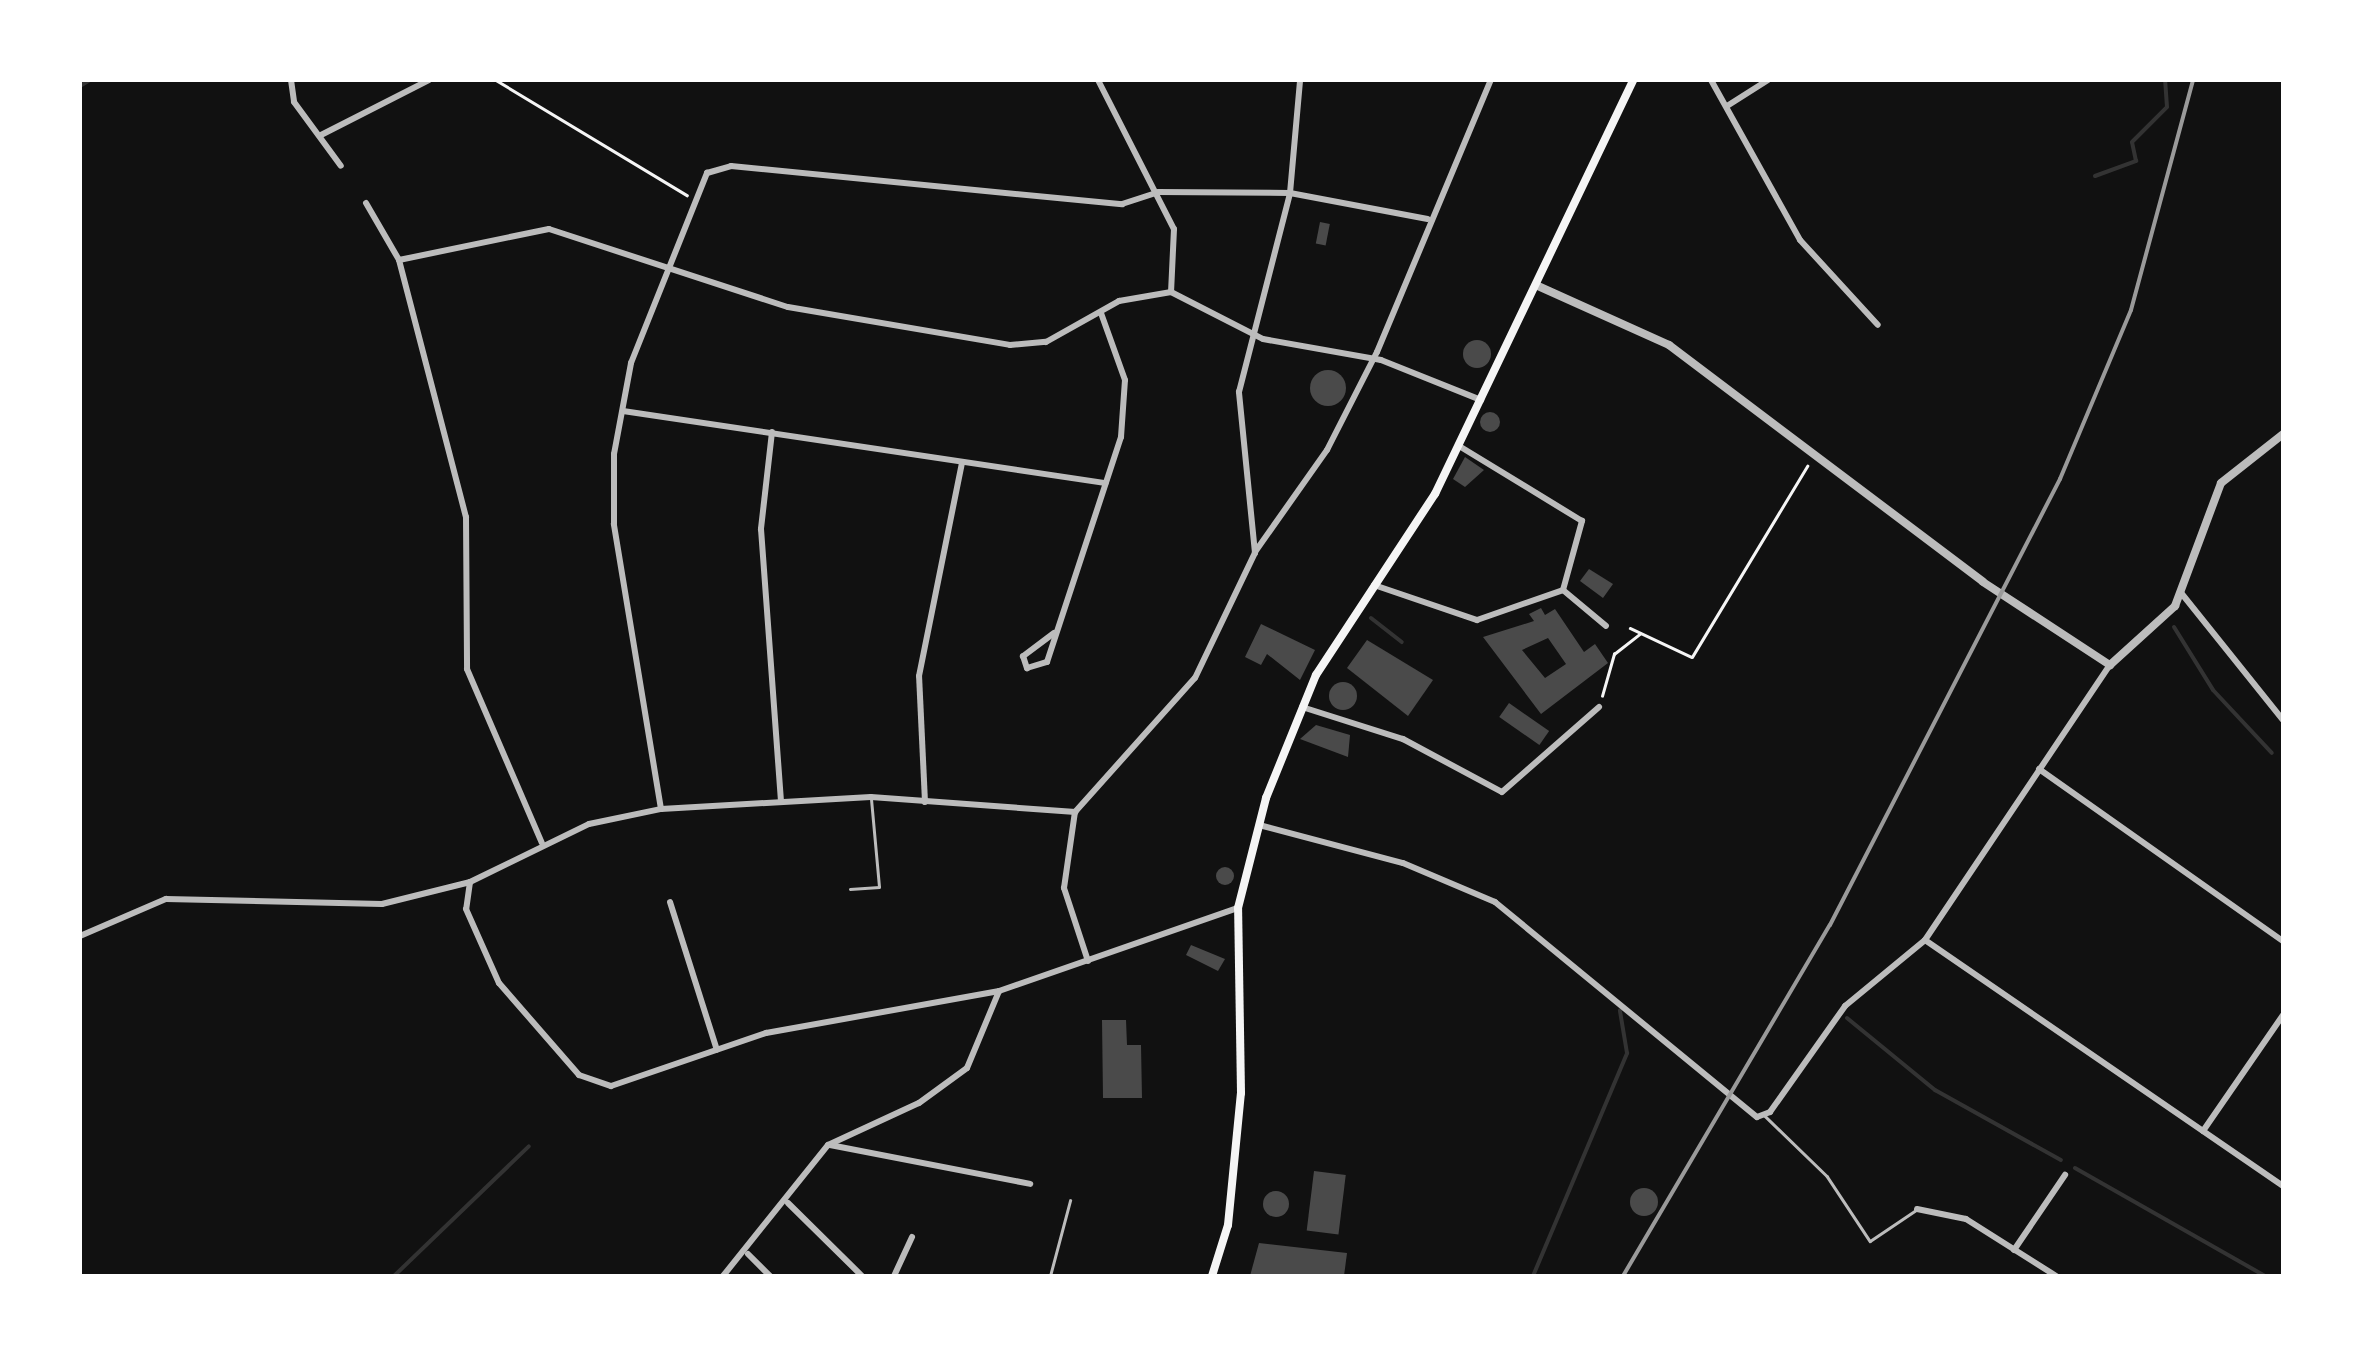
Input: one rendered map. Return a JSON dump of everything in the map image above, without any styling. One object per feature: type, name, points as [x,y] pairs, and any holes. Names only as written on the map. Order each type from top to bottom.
[{"type":"main road","points":[[1212,1276],[1228,1222],[1241,1093],[1238,908],[1259,825],[1302,707],[1459,446],[1634,80]]},
{"type":"street","points":[[291,80],[294,102],[341,166]]},
{"type":"street","points":[[321,135],[429,80]]},
{"type":"street","points":[[1098,80],[1158,192],[1176,243],[1171,292]]},
{"type":"street","points":[[1255,554],[1239,399],[1251,332],[1290,193],[1300,80]]},
{"type":"street","points":[[1088,962],[1064,888],[1075,812],[1195,678],[1255,554],[1327,450],[1372,360],[1428,219],[1490,80]]},
{"type":"street","points":[[1711,80],[1800,240],[1878,325]]},
{"type":"street","points":[[1727,106],[1768,80]]},
{"type":"street","points":[[660,809],[614,524],[630,364],[708,173],[731,166],[1122,204],[1158,192],[1290,193],[1428,219]]},
{"type":"street","points":[[366,202],[399,260],[466,517],[467,669],[542,843]]},
{"type":"street","points":[[399,260],[548,229],[672,266],[788,307],[1010,345],[1046,342],[1100,313],[1171,292],[1251,332],[1372,360],[1482,400]]},
{"type":"street","points":[[1538,286],[1668,344],[1814,455],[2110,666]]},
{"type":"street","points":[[1054,633],[1023,656],[1026,668],[1047,662],[1106,483],[1126,394],[1100,313]]},
{"type":"street","points":[[623,411],[1106,483]]},
{"type":"street","points":[[772,432],[761,529],[781,802]]},
{"type":"street","points":[[1259,825],[1403,863],[1496,902],[1715,1089],[1764,1115],[1845,1006],[1925,940],[2110,666],[2182,594],[2221,483],[2283,434]]},
{"type":"street","points":[[1459,446],[1582,521],[1563,590]]},
{"type":"street","points":[[926,802],[919,676],[962,462]]},
{"type":"street","points":[[1374,584],[1476,620],[1563,590]]},
{"type":"street","points":[[1563,590],[1606,626]]},
{"type":"street","points":[[2182,594],[2283,720]]},
{"type":"street","points":[[1302,707],[1404,739],[1502,792],[1599,707]]},
{"type":"street","points":[[2038,769],[2283,941]]},
{"type":"street","points":[[80,936],[166,899],[364,907],[470,882],[542,843],[660,809],[871,798],[1075,812]]},
{"type":"street","points":[[470,882],[466,909],[500,983],[579,1075],[629,1085],[717,1050],[837,1016],[1000,991],[1238,908]]},
{"type":"street","points":[[670,902],[717,1050]]},
{"type":"street","points":[[1925,940],[2283,1186]]},
{"type":"street","points":[[723,1276],[748,1254],[828,1145],[919,1103],[967,1068],[1000,991]]},
{"type":"street","points":[[2203,1131],[2283,1015]]},
{"type":"street","points":[[828,1145],[1030,1184]]},
{"type":"street","points":[[2014,1250],[2065,1175]]},
{"type":"street","points":[[788,1203],[862,1276]]},
{"type":"street","points":[[1917,1209],[1966,1219],[2056,1276]]},
{"type":"street","points":[[894,1276],[912,1237]]},
{"type":"street","points":[[748,1254],[770,1276]]},
{"type":"lane","points":[[850,888],[879,886],[871,798]]},
{"type":"lane","points":[[1764,1115],[1827,1176],[1870,1241],[1917,1209]]},
{"type":"lane","points":[[1050,1276],[1070,1201]]},
{"type":"path","points":[[496,80],[694,200]]},
{"type":"path","points":[[1630,628],[1692,657],[1814,455]]},
{"type":"path","points":[[1599,707],[1614,654],[1640,634]]},
{"type":"building","points":[[1320,222],[1330,224],[1326,246],[1316,244]]},
{"type":"building","points":[[1477,340],[1487,344],[1491,354],[1487,364],[1477,368],[1467,364],[1463,354],[1467,344]]},
{"type":"building","points":[[1328,370],[1341,375],[1346,388],[1341,401],[1328,406],[1315,401],[1310,388],[1315,375]]},
{"type":"building","points":[[1490,412],[1500,422],[1490,432],[1480,422]]},
{"type":"building","points":[[1465,457],[1484,470],[1465,487],[1453,479]]},
{"type":"building","points":[[1589,569],[1613,584],[1603,598],[1580,581]]},
{"type":"building","points":[[1541,608],[1545,615],[1555,609],[1584,652],[1595,644],[1608,663],[1541,714],[1483,637],[1534,621],[1529,614]],"holes":[[[1548,638],[1566,664],[1545,678],[1522,650]]]},
{"type":"building","points":[[1261,624],[1315,650],[1300,680],[1267,654],[1261,665],[1245,657]]},
{"type":"building","points":[[1367,640],[1433,680],[1408,716],[1347,668]]},
{"type":"building","points":[[1343,682],[1353,686],[1357,696],[1353,706],[1343,710],[1333,706],[1329,696],[1333,686]]},
{"type":"building","points":[[1509,703],[1549,731],[1539,745],[1499,717]]},
{"type":"building","points":[[1316,725],[1350,735],[1348,757],[1300,739]]},
{"type":"building","points":[[1225,867],[1232,869],[1232,883],[1225,885],[1218,883],[1216,876],[1218,869]]},
{"type":"building","points":[[1191,945],[1225,959],[1218,971],[1186,955]]},
{"type":"building","points":[[1102,1020],[1126,1020],[1127,1045],[1141,1045],[1142,1098],[1103,1098]]},
{"type":"building","points":[[1314,1171],[1346,1175],[1338,1234],[1307,1231]]},
{"type":"building","points":[[1644,1188],[1654,1192],[1658,1202],[1654,1212],[1644,1216],[1634,1212],[1630,1202],[1634,1192]]},
{"type":"building","points":[[1276,1191],[1285,1195],[1289,1204],[1285,1213],[1276,1217],[1267,1213],[1263,1204],[1267,1195]]},
{"type":"building","points":[[1259,1243],[1347,1253],[1344,1276],[1250,1276]]},
{"type":"waterway","points":[[80,86],[90,80]]},
{"type":"waterway","points":[[2095,176],[2136,161],[2132,142],[2167,107],[2165,80]]},
{"type":"waterway","points":[[1371,618],[1402,642]]},
{"type":"waterway","points":[[2174,627],[2213,690],[2272,753]]},
{"type":"waterway","points":[[1533,1276],[1627,1053],[1620,1011]]},
{"type":"waterway","points":[[1847,1018],[1935,1090],[2061,1160]]},
{"type":"waterway","points":[[394,1276],[529,1146]]},
{"type":"waterway","points":[[2075,1168],[2265,1276]]},
{"type":"railway","points":[[1623,1276],[1830,925],[2060,479],[2131,310],[2193,80]]}]
